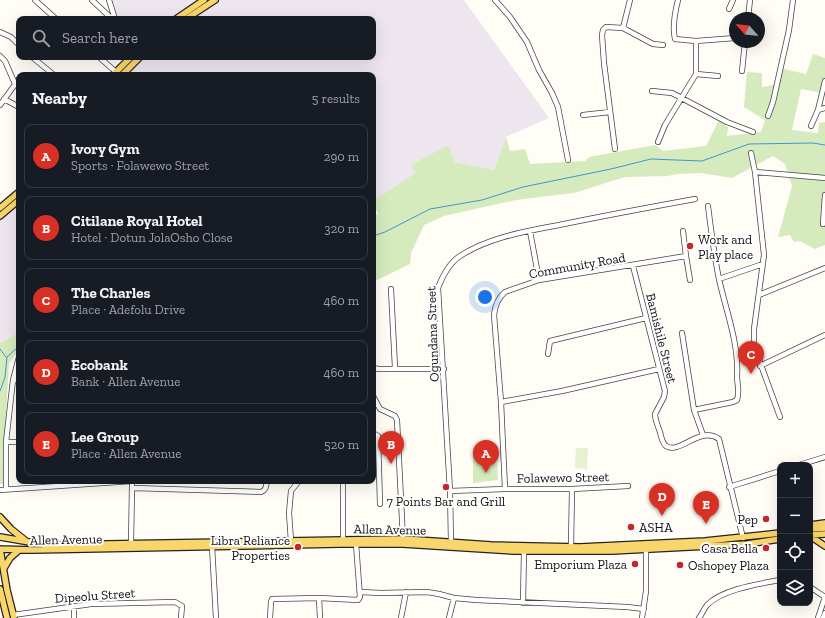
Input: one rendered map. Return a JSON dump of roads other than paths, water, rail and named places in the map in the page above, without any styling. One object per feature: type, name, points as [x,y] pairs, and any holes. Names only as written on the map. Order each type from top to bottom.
[{"type":"main road","points":[[180,16],[204,0]]},
{"type":"main road","points":[[190,16],[214,0]]},
{"type":"main road","points":[[116,72],[126,60]]},
{"type":"main road","points":[[125,72],[137,60]]},
{"type":"main road","points":[[0,208],[16,195]]},
{"type":"main road","points":[[0,216],[16,203]]},
{"type":"main road","points":[[0,517],[11,529],[28,542]]},
{"type":"main road","points":[[813,525],[825,523]]},
{"type":"main road","points":[[813,529],[825,528]]},
{"type":"main road","name":"Allen Avenue","points":[[0,537],[47,545],[403,539],[524,546],[611,546],[743,538],[777,533]]},
{"type":"main road","points":[[813,536],[825,534]]},
{"type":"main road","points":[[813,538],[825,546]]},
{"type":"main road","name":"Allen Avenue","points":[[0,549],[19,550],[403,544],[524,551],[612,551],[747,544],[777,539]]},
{"type":"main road","points":[[0,549],[7,590],[14,616]]},
{"type":"main road","points":[[4,568],[10,558],[19,550]]},
{"type":"main road","points":[[0,590],[7,618]]},
{"type":"street","points":[[35,0],[53,16]]},
{"type":"street","points":[[92,0],[109,16]]},
{"type":"street","points":[[109,0],[114,16]]},
{"type":"street","points":[[494,0],[510,17],[527,42],[539,70],[552,93],[558,107],[568,160]]},
{"type":"street","points":[[623,28],[630,0]]},
{"type":"street","points":[[678,0],[675,11],[675,39],[696,41],[729,38]]},
{"type":"street","points":[[729,9],[733,0]]},
{"type":"street","points":[[749,12],[750,0]]},
{"type":"street","points":[[768,116],[773,102],[793,0]]},
{"type":"street","points":[[615,149],[604,63],[603,30],[606,27],[623,28],[653,44],[663,45]]},
{"type":"street","points":[[0,32],[16,42]]},
{"type":"street","points":[[658,142],[665,125],[683,98],[696,74],[696,41]]},
{"type":"street","points":[[742,71],[744,48]]},
{"type":"street","points":[[0,56],[5,61],[15,84],[0,105]]},
{"type":"street","points":[[36,60],[50,72]]},
{"type":"street","points":[[102,60],[112,72]]},
{"type":"street","points":[[696,74],[718,76]]},
{"type":"street","points":[[811,126],[818,110],[825,81]]},
{"type":"street","points":[[652,91],[672,93],[727,122],[753,132]]},
{"type":"street","points":[[4,99],[16,105]]},
{"type":"street","points":[[818,110],[825,108]]},
{"type":"street","points":[[583,115],[610,112]]},
{"type":"street","points":[[751,153],[755,172],[764,255],[753,337],[760,366],[780,416]]},
{"type":"street","points":[[755,172],[825,178]]},
{"type":"street","points":[[823,224],[825,195]]},
{"type":"street","name":"Ogundana Street","points":[[451,542],[444,369],[438,288],[442,277],[449,266],[459,257],[475,248],[497,239],[635,210],[695,200]]},
{"type":"street","points":[[694,410],[733,402],[737,400],[738,396],[737,354],[719,279],[708,206]]},
{"type":"street","points":[[530,231],[539,280]]},
{"type":"street","points":[[683,231],[690,280]]},
{"type":"street","name":"Community Road","points":[[505,489],[501,402],[494,308],[501,296],[505,292],[539,280],[633,266],[686,256]]},
{"type":"street","points":[[719,279],[762,264]]},
{"type":"street","name":"Bamishile Street","points":[[633,266],[664,392],[664,397],[655,414],[662,441],[666,446],[670,447],[703,435]]},
{"type":"street","points":[[759,295],[825,268]]},
{"type":"street","points":[[391,289],[395,368]]},
{"type":"street","points":[[548,354],[550,341],[646,318]]},
{"type":"street","points":[[682,333],[694,410],[703,435],[715,437],[719,440],[743,538]]},
{"type":"street","points":[[760,366],[825,335]]},
{"type":"street","points":[[6,489],[6,442],[12,380],[16,367]]},
{"type":"street","points":[[376,368],[444,369]]},
{"type":"street","points":[[501,402],[562,391],[659,369]]},
{"type":"street","points":[[12,380],[16,379]]},
{"type":"street","points":[[376,402],[380,409],[396,416],[397,420],[403,539]]},
{"type":"street","points":[[376,435],[378,436],[380,504]]},
{"type":"street","points":[[6,442],[16,442]]},
{"type":"street","points":[[809,462],[825,457]]},
{"type":"street","points":[[730,487],[777,472]]},
{"type":"street","points":[[0,490],[85,484]]},
{"type":"street","points":[[131,544],[132,484]]},
{"type":"street","points":[[133,488],[260,492],[264,490],[266,484]]},
{"type":"street","points":[[291,541],[289,513],[291,491],[297,484]]},
{"type":"street","points":[[343,484],[343,540]]},
{"type":"street","name":"Folawewo Street","points":[[450,491],[572,489],[628,486]]},
{"type":"street","points":[[571,546],[572,489]]},
{"type":"street","points":[[270,618],[272,599],[320,598],[358,600],[360,592],[356,544]]},
{"type":"street","points":[[212,546],[216,618]]},
{"type":"street","points":[[642,618],[646,591],[646,550]]},
{"type":"street","points":[[523,603],[524,551]]},
{"type":"street","points":[[699,618],[707,606],[720,597],[735,590],[777,581]]},
{"type":"street","points":[[813,589],[825,597],[818,618]]},
{"type":"street","points":[[360,592],[427,592],[454,598],[523,603],[620,606],[644,609]]},
{"type":"street","points":[[401,618],[406,592]]},
{"type":"street","points":[[320,598],[320,618]]},
{"type":"street","points":[[449,618],[454,598]]},
{"type":"street","name":"Dipeolu Street","points":[[14,616],[91,604],[175,602],[182,606],[181,618]]},
{"type":"street","points":[[74,607],[74,618]]},
{"type":"street","points":[[823,618],[825,613]]},
{"type":"waterway","points":[[376,235],[385,232],[430,209],[482,200],[523,187],[611,169],[651,159],[702,161],[749,144],[813,143],[825,145]]},
{"type":"waterway","points":[[0,349],[6,357]]},
{"type":"waterway","points":[[0,391],[5,377],[7,357],[16,349]]},
{"type":"place","name":"Work and Play place","points":[[690,246]]},
{"type":"place","name":"The Charles","points":[[751,374]]},
{"type":"place","name":"Citilane Royal Hotel","points":[[391,464]]},
{"type":"place","name":"Ivory Gym","points":[[486,473]]},
{"type":"place","name":"7 Points Bar and Grill","points":[[446,487]]},
{"type":"place","name":"Ecobank","points":[[662,516]]},
{"type":"place","name":"Pep","points":[[766,519]]},
{"type":"place","name":"Lee Group","points":[[706,524]]},
{"type":"place","name":"ASHA","points":[[631,527]]},
{"type":"place","name":"Libra Reliance Properties","points":[[298,547]]},
{"type":"place","name":"Casa Bella","points":[[766,548]]},
{"type":"place","name":"Emporium Plaza","points":[[635,564]]},
{"type":"place","name":"Oshopey Plaza","points":[[680,565]]}]
